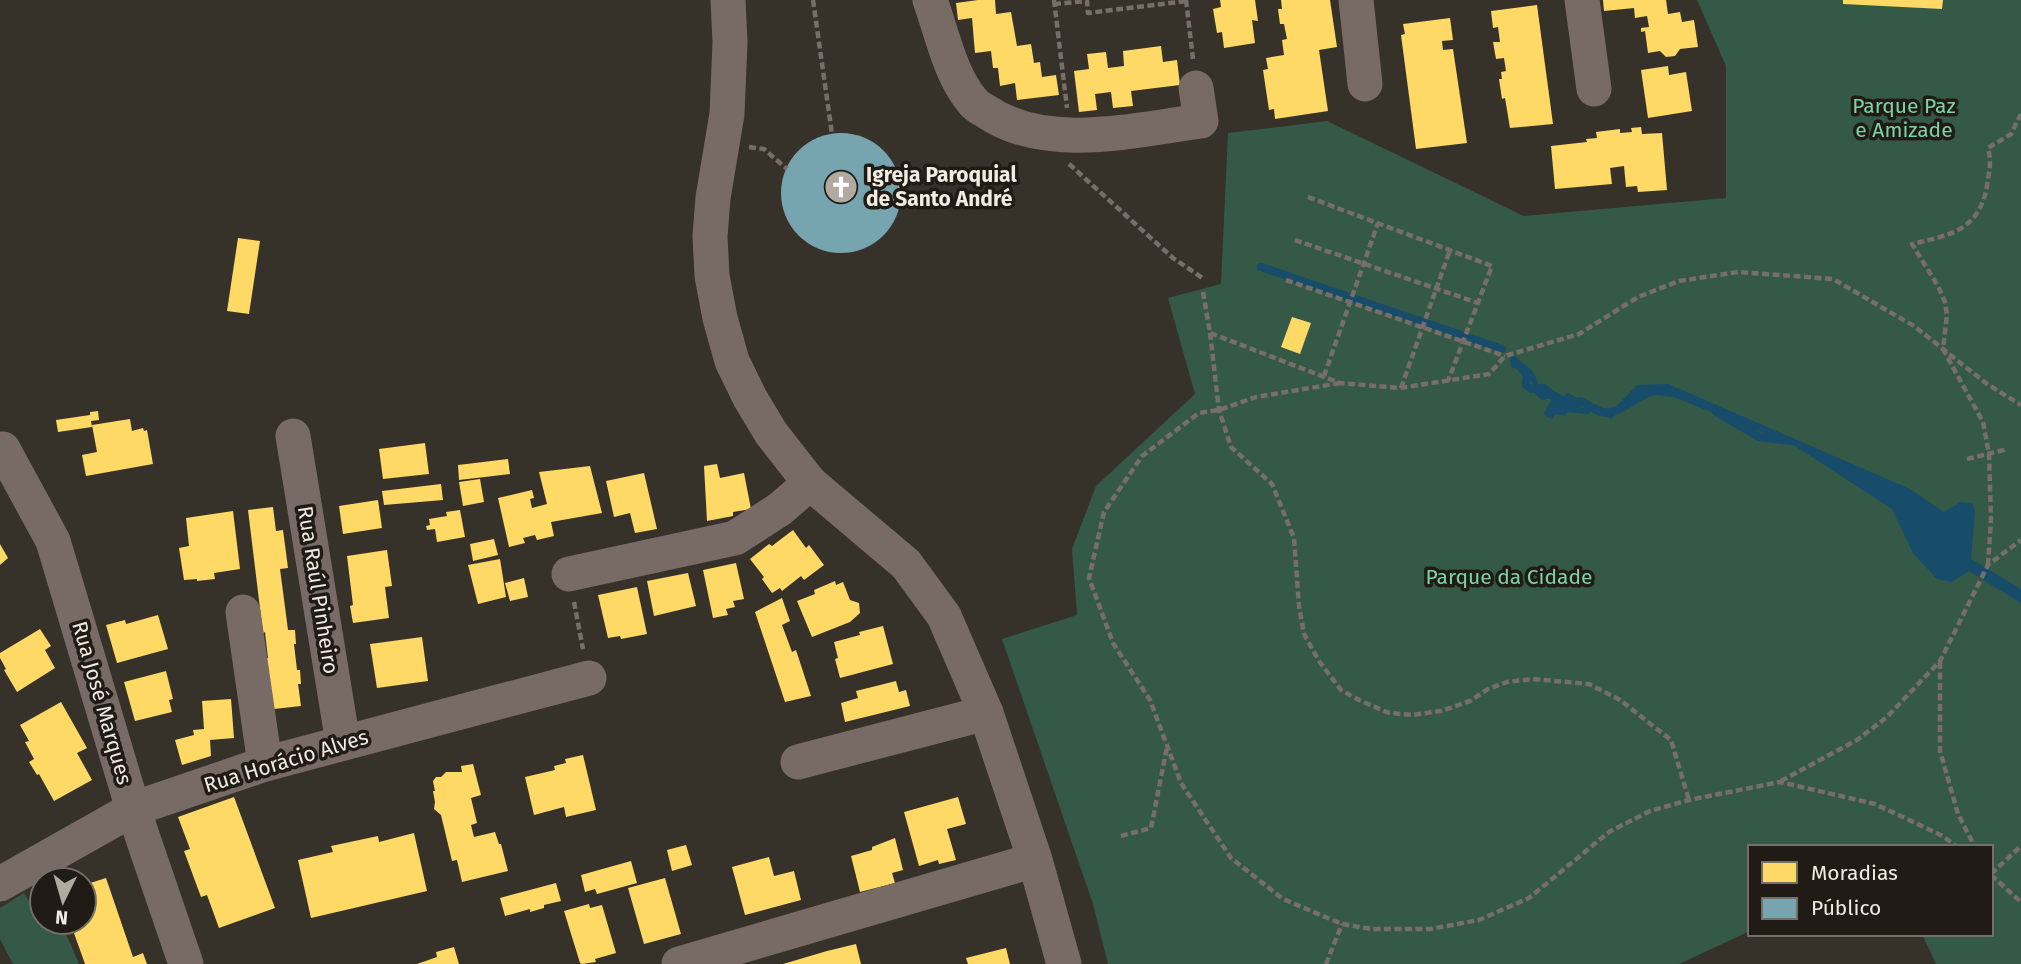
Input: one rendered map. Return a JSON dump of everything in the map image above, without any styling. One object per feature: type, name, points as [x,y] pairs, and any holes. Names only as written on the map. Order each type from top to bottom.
[{"type":"street","points":[[728,0],[730,42],[727,114],[713,198],[710,236],[712,276],[732,361],[771,433],[810,483],[906,564],[944,616],[986,713],[1035,860],[1064,964]]},
{"type":"street","points":[[930,0],[959,81],[975,104],[1002,123],[1036,133],[1070,135],[1201,121],[1196,88]]},
{"type":"street","points":[[1356,0],[1365,84]]},
{"type":"street","points":[[1582,0],[1594,89]]},
{"type":"street","name":"Rua Raúl Pinheiro","points":[[293,436],[343,743]]},
{"type":"street","name":"Rua José Marques","points":[[1,447],[53,541],[133,809],[186,964]]},
{"type":"street","points":[[569,574],[734,538],[780,509],[810,483]]},
{"type":"street","points":[[243,612],[265,764]]},
{"type":"street","name":"Rua Horácio Alves","points":[[0,884],[133,809],[265,764],[589,678]]},
{"type":"street","points":[[798,762],[986,713]]},
{"type":"street","points":[[679,964],[1035,860]]},
{"type":"path","points":[[813,0],[832,134]]},
{"type":"path","points":[[1067,109],[1054,2],[1087,1],[1088,13],[1186,1],[1196,88]]},
{"type":"path","points":[[2021,114],[2011,134],[1988,148],[1992,159],[1984,203],[1969,222],[1957,232],[1912,244],[1945,302],[1947,315],[1943,349],[1983,422],[1989,454],[1991,519],[1988,565],[1940,661],[1887,717],[1857,740],[1780,782],[1689,800],[1650,811],[1609,832],[1529,898],[1479,920],[1430,929],[1371,929],[1342,924],[1283,899],[1231,858],[1181,783],[1150,700],[1113,643],[1089,579],[1104,512],[1142,456],[1199,413],[1219,410],[1256,397],[1340,383],[1400,388],[1489,374],[1505,356],[1579,334],[1638,297],[1679,281],[1738,272],[1833,279],[1914,326],[1943,349],[1987,384],[2021,405]]},
{"type":"path","points":[[1036,133],[1173,258],[1204,279]]},
{"type":"path","points":[[745,146],[764,149],[787,169]]},
{"type":"path","points":[[1308,197],[1492,266],[1447,382]]},
{"type":"path","points":[[1324,376],[1378,223]]},
{"type":"path","points":[[1295,240],[1478,303]]},
{"type":"path","points":[[1400,388],[1450,250]]},
{"type":"path","points":[[1286,280],[1505,356]]},
{"type":"path","points":[[1203,292],[1219,410],[1231,447],[1272,484],[1294,538],[1304,634],[1319,661],[1341,690],[1389,713],[1413,715],[1441,711],[1469,701],[1488,689],[1507,682],[1533,679],[1589,684],[1620,700],[1671,740],[1689,800]]},
{"type":"path","points":[[1210,333],[1340,383]]},
{"type":"path","points":[[1967,459],[2008,449]]},
{"type":"path","points":[[1988,565],[2021,540]]},
{"type":"path","points":[[569,574],[589,678]]},
{"type":"path","points":[[1940,661],[1940,751],[1958,814],[1974,845]]},
{"type":"path","points":[[1121,836],[1151,828],[1167,746]]},
{"type":"path","points":[[1780,782],[1875,804],[1944,836],[1955,845]]},
{"type":"path","points":[[1993,873],[2021,846]]},
{"type":"path","points":[[1993,877],[2021,902]]},
{"type":"path","points":[[1326,964],[1342,924]]},
{"type":"green space","name":"Parque da Cidade","points":[[1697,0],[2021,0],[2021,964],[1936,964],[1923,936],[1993,936],[1993,845],[1748,845],[1748,932],[1679,964],[1108,964],[1093,904],[1002,639],[1077,615],[1072,549],[1096,486],[1195,394],[1168,298],[1221,284],[1228,133],[1327,121],[1524,216],[1726,198],[1726,66]]},
{"type":"green space","points":[[24,893],[28,899],[28,936],[67,936],[79,964],[13,964],[0,939],[0,908]]},
{"type":"water","points":[[1516,361],[1532,371],[1539,388],[1563,396],[1568,393],[1579,399],[1576,407],[1587,408],[1595,404],[1611,412],[1637,385],[1668,384],[1910,489],[1944,512],[1961,502],[1973,504],[1975,512],[1971,559],[2021,589],[2021,603],[1969,571],[1952,582],[1937,579],[1913,553],[1892,509],[1795,446],[1674,397],[1638,393],[1611,419],[1594,410],[1588,414],[1555,414],[1552,419],[1544,413],[1552,398],[1542,400],[1534,393],[1533,384],[1525,371],[1511,367],[1511,362]]},
{"type":"building: Moradias","points":[[995,0],[996,14],[1011,12],[1017,46],[1031,44],[1034,63],[1040,62],[1042,77],[1056,75],[1059,95],[1017,100],[1015,83],[1000,86],[998,68],[993,68],[991,51],[975,53],[972,18],[958,20],[956,3]]},
{"type":"building: Moradias","points":[[1220,0],[1255,0],[1258,21],[1252,20],[1255,43],[1224,48],[1222,32],[1217,33],[1213,9],[1221,7]]},
{"type":"building: Moradias","points":[[1281,0],[1330,0],[1337,47],[1319,50],[1328,111],[1275,119],[1274,109],[1269,110],[1263,70],[1268,69],[1266,58],[1284,55],[1282,40],[1287,39],[1284,24],[1280,24],[1278,9],[1282,9]]},
{"type":"building: Moradias","points":[[1603,0],[1666,0],[1668,14],[1680,12],[1682,22],[1694,20],[1698,47],[1680,49],[1675,56],[1666,57],[1660,51],[1648,53],[1645,31],[1641,32],[1641,28],[1649,27],[1647,16],[1635,18],[1634,8],[1604,11]]},
{"type":"building: Moradias","points":[[1843,0],[1943,0],[1942,9],[1843,4]]},
{"type":"building: Moradias","points":[[1537,5],[1553,124],[1510,128],[1499,79],[1502,79],[1501,72],[1506,71],[1504,58],[1496,59],[1493,42],[1500,42],[1498,27],[1493,28],[1491,11]]},
{"type":"building: Moradias","points":[[1450,18],[1453,40],[1442,41],[1443,50],[1453,49],[1467,143],[1416,149],[1401,35],[1405,34],[1403,24]]},
{"type":"building: Moradias","points":[[1161,46],[1163,62],[1177,60],[1180,85],[1131,91],[1133,106],[1113,108],[1111,92],[1095,94],[1097,110],[1079,112],[1074,71],[1089,69],[1087,54],[1106,52],[1108,68],[1124,66],[1123,51]]},
{"type":"building: Moradias","points":[[1668,66],[1669,75],[1686,72],[1692,111],[1648,118],[1641,70]]},
{"type":"building: Moradias","points":[[1641,127],[1642,134],[1662,133],[1667,190],[1638,192],[1637,186],[1626,187],[1624,166],[1610,168],[1612,184],[1555,189],[1551,146],[1587,142],[1586,139],[1597,138],[1596,132],[1620,129],[1620,133],[1632,132],[1631,128]]},
{"type":"building: Moradias","points":[[238,238],[260,241],[249,314],[227,311]]},
{"type":"building: Moradias","points":[[1292,317],[1311,323],[1300,354],[1281,347]]},
{"type":"building: Moradias","points":[[98,411],[99,420],[91,421],[92,427],[58,432],[56,420],[90,415],[90,412]]},
{"type":"building: Moradias","points":[[130,419],[132,431],[143,428],[144,431],[147,430],[153,464],[86,476],[82,455],[97,452],[92,425]]},
{"type":"building: Moradias","points":[[425,443],[429,474],[383,479],[379,449]]},
{"type":"building: Moradias","points":[[508,459],[510,474],[459,480],[458,465]]},
{"type":"building: Moradias","points":[[717,464],[720,478],[744,473],[751,509],[707,521],[704,466]]},
{"type":"building: Moradias","points":[[590,466],[602,513],[551,522],[554,536],[537,540],[535,535],[523,538],[525,543],[509,547],[498,498],[532,490],[532,508],[547,504],[539,472]]},
{"type":"building: Moradias","points":[[644,473],[657,529],[635,533],[630,513],[614,517],[606,481]]},
{"type":"building: Moradias","points":[[480,479],[484,502],[463,506],[459,482]]},
{"type":"building: Moradias","points":[[441,484],[443,500],[384,505],[382,491]]},
{"type":"building: Moradias","points":[[378,500],[382,528],[343,534],[339,506]]},
{"type":"building: Moradias","points":[[273,507],[276,531],[283,530],[288,568],[280,569],[288,630],[295,630],[294,644],[301,684],[298,684],[301,706],[274,709],[265,658],[268,658],[248,510]]},
{"type":"building: Moradias","points":[[460,510],[465,537],[437,542],[435,529],[427,530],[429,519],[447,516],[446,512]]},
{"type":"building: Moradias","points":[[233,511],[240,569],[214,573],[215,579],[184,580],[179,548],[189,546],[186,518]]},
{"type":"building: Moradias","points":[[793,530],[806,548],[809,545],[824,565],[804,580],[801,576],[782,591],[780,588],[772,593],[750,559]]},
{"type":"building: Moradias","points":[[494,539],[498,555],[473,561],[470,544]]},
{"type":"building: Moradias","points":[[0,544],[8,558],[0,565]]},
{"type":"building: Moradias","points":[[387,550],[392,586],[385,587],[389,618],[353,623],[347,556]]},
{"type":"building: Moradias","points":[[500,559],[506,597],[478,604],[468,565]]},
{"type":"building: Moradias","points":[[736,563],[744,599],[733,601],[735,607],[726,609],[728,615],[713,618],[703,570]]},
{"type":"building: Moradias","points":[[688,573],[696,606],[654,616],[647,581]]},
{"type":"building: Moradias","points":[[524,578],[528,597],[510,601],[505,583]]},
{"type":"building: Moradias","points":[[835,581],[836,585],[843,582],[850,600],[859,603],[860,613],[850,622],[812,637],[797,601],[815,594],[814,590]]},
{"type":"building: Moradias","points":[[637,587],[647,634],[621,639],[620,636],[608,638],[598,595]]},
{"type":"building: Moradias","points":[[782,598],[790,621],[782,625],[792,652],[796,650],[811,696],[785,702],[755,612]]},
{"type":"building: Moradias","points":[[158,615],[168,649],[117,663],[106,625],[125,620],[126,624]]},
{"type":"building: Moradias","points":[[883,626],[893,664],[840,678],[834,642]]},
{"type":"building: Moradias","points":[[40,629],[51,646],[45,650],[55,668],[17,692],[4,670],[6,669],[0,653]]},
{"type":"building: Moradias","points":[[422,637],[428,681],[377,688],[370,644]]},
{"type":"building: Moradias","points":[[166,671],[173,699],[169,700],[172,712],[135,721],[124,682]]},
{"type":"building: Moradias","points":[[896,681],[899,692],[906,690],[910,706],[845,722],[841,703],[858,698],[856,691]]},
{"type":"building: Moradias","points":[[231,699],[234,738],[210,740],[211,756],[182,765],[175,740],[194,735],[193,730],[204,729],[202,701]]},
{"type":"building: Moradias","points":[[61,702],[87,748],[77,753],[92,780],[54,801],[29,762],[34,759],[25,742],[29,741],[20,725]]},
{"type":"building: Moradias","points":[[583,755],[596,810],[566,817],[564,807],[534,815],[525,777],[555,770],[554,766],[566,763],[565,759]]},
{"type":"building: Moradias","points":[[473,764],[481,795],[471,798],[477,823],[471,825],[474,837],[495,832],[508,871],[462,882],[457,860],[452,861],[441,815],[434,809],[433,781],[446,772],[462,772],[461,766]]},
{"type":"building: Moradias","points":[[234,797],[275,908],[219,928],[207,895],[201,897],[184,851],[190,849],[178,817]]},
{"type":"building: Moradias","points":[[958,797],[966,824],[947,829],[956,860],[939,864],[938,860],[919,866],[904,812]]},
{"type":"building: Moradias","points":[[414,833],[427,891],[311,918],[298,860],[333,852],[331,846],[378,836],[379,842]]},
{"type":"building: Moradias","points":[[895,838],[903,870],[892,873],[895,883],[860,892],[851,856],[872,850],[872,847]]},
{"type":"building: Moradias","points":[[686,845],[692,865],[672,871],[667,850]]},
{"type":"building: Moradias","points":[[769,857],[774,876],[794,871],[801,900],[745,915],[732,867]]},
{"type":"building: Moradias","points":[[631,861],[637,883],[597,894],[595,889],[585,892],[581,875]]},
{"type":"building: Moradias","points":[[106,878],[133,957],[143,953],[147,964],[85,964],[75,936],[98,936],[98,881]]},
{"type":"building: Moradias","points":[[665,878],[681,934],[644,944],[628,888]]},
{"type":"building: Moradias","points":[[556,883],[561,901],[530,912],[530,909],[505,916],[500,898]]},
{"type":"building: Moradias","points":[[589,904],[590,908],[602,905],[616,953],[595,959],[596,962],[582,964],[564,911]]},
{"type":"building: Moradias","points":[[856,944],[861,964],[783,964],[827,951]]},
{"type":"building: Moradias","points":[[454,947],[459,964],[417,964],[437,957],[436,952]]},
{"type":"building: Moradias","points":[[1006,948],[1010,964],[968,964],[966,958]]},
{"type":"building: Público","name":"Igreja Paroquial de Santo André","points":[[841,133],[864,138],[883,151],[896,170],[901,193],[896,216],[883,235],[864,248],[841,253],[818,248],[799,235],[786,216],[781,193],[786,170],[799,151],[818,138]]},
{"type":"waterway","points":[[1261,267],[1502,349]]},
{"type":"waterway","points":[[1514,360],[1527,375],[1526,385],[1531,389],[1544,388],[1555,397]]},
{"type":"waterway","points":[[1566,403],[1578,404],[1581,401],[1599,411],[1609,412],[1655,391]]},
{"type":"waterway","points":[[1716,412],[1759,437],[1790,441]]},
{"type":"place","name":"Igreja Paroquial de Santo André","points":[[841,187]]},
{"type":"park label","name":"Parque Paz e Amizade","points":[[1904,118]]}]
